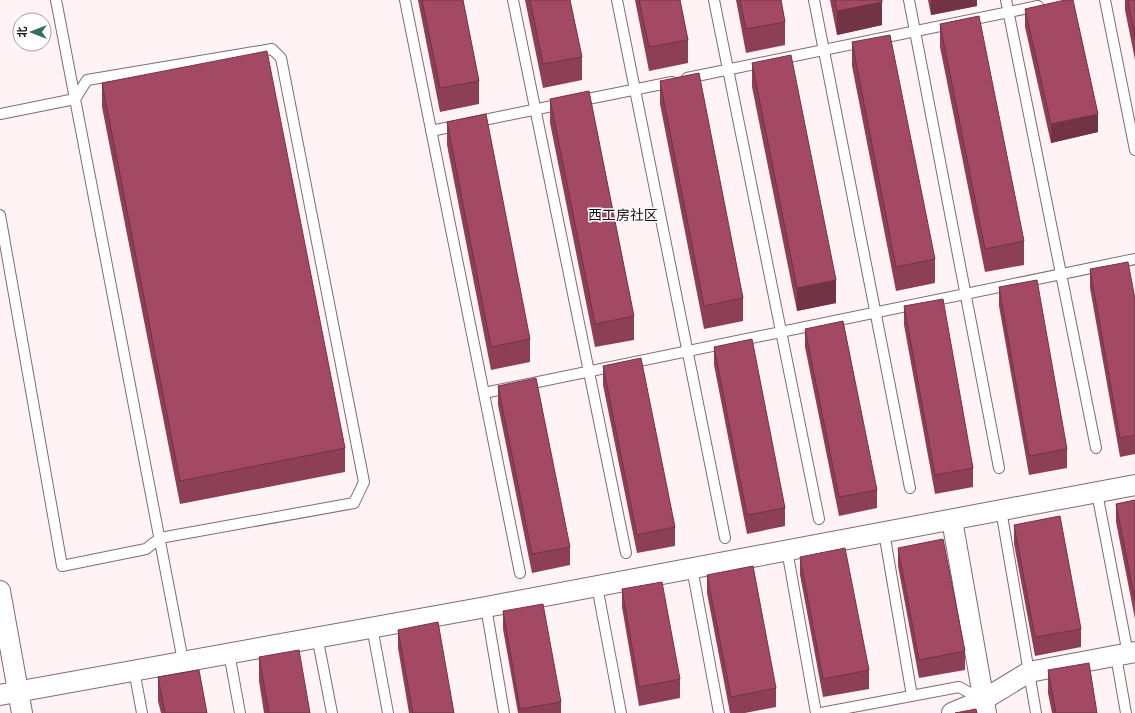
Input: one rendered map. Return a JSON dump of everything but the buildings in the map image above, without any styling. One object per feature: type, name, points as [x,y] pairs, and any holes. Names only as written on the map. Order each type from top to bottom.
[{"type":"street","points":[[9,693],[317,636],[486,607],[1135,486]]},
{"type":"street","points":[[952,520],[985,706]]},
{"type":"street","points":[[0,591],[9,693],[22,713]]},
{"type":"street","points":[[952,713],[985,706],[1029,672],[1126,654]]},
{"type":"lane","points":[[56,0],[183,661]]},
{"type":"lane","points":[[405,0],[520,573]]},
{"type":"lane","points":[[512,0],[626,553]]},
{"type":"lane","points":[[617,0],[725,538]]},
{"type":"lane","points":[[714,0],[819,519]]},
{"type":"lane","points":[[814,0],[910,488]]},
{"type":"lane","points":[[908,0],[999,468]]},
{"type":"lane","points":[[1006,0],[1096,448]]},
{"type":"lane","points":[[1105,0],[1135,150]]},
{"type":"lane","points":[[431,131],[1047,5]]},
{"type":"lane","points":[[0,114],[75,99],[87,80],[272,49],[281,58],[364,482],[354,503],[160,538],[146,549],[62,566],[0,215]]},
{"type":"lane","points":[[484,392],[1135,259]]},
{"type":"lane","points":[[1097,493],[1126,654],[1126,713]]},
{"type":"lane","points":[[1001,510],[1036,713]]},
{"type":"lane","points":[[884,532],[912,696]]},
{"type":"lane","points":[[788,550],[816,713]]},
{"type":"lane","points":[[692,568],[719,713]]},
{"type":"lane","points":[[597,586],[621,713]]},
{"type":"lane","points":[[486,607],[504,713]]},
{"type":"lane","points":[[372,627],[388,713]]},
{"type":"lane","points":[[317,636],[332,713]]},
{"type":"lane","points":[[230,653],[240,713]]},
{"type":"lane","points":[[134,670],[142,713]]},
{"type":"lane","points":[[821,713],[959,687],[985,706]]},
{"type":"district","name":"西工房社区","points":[[623,215]]}]
